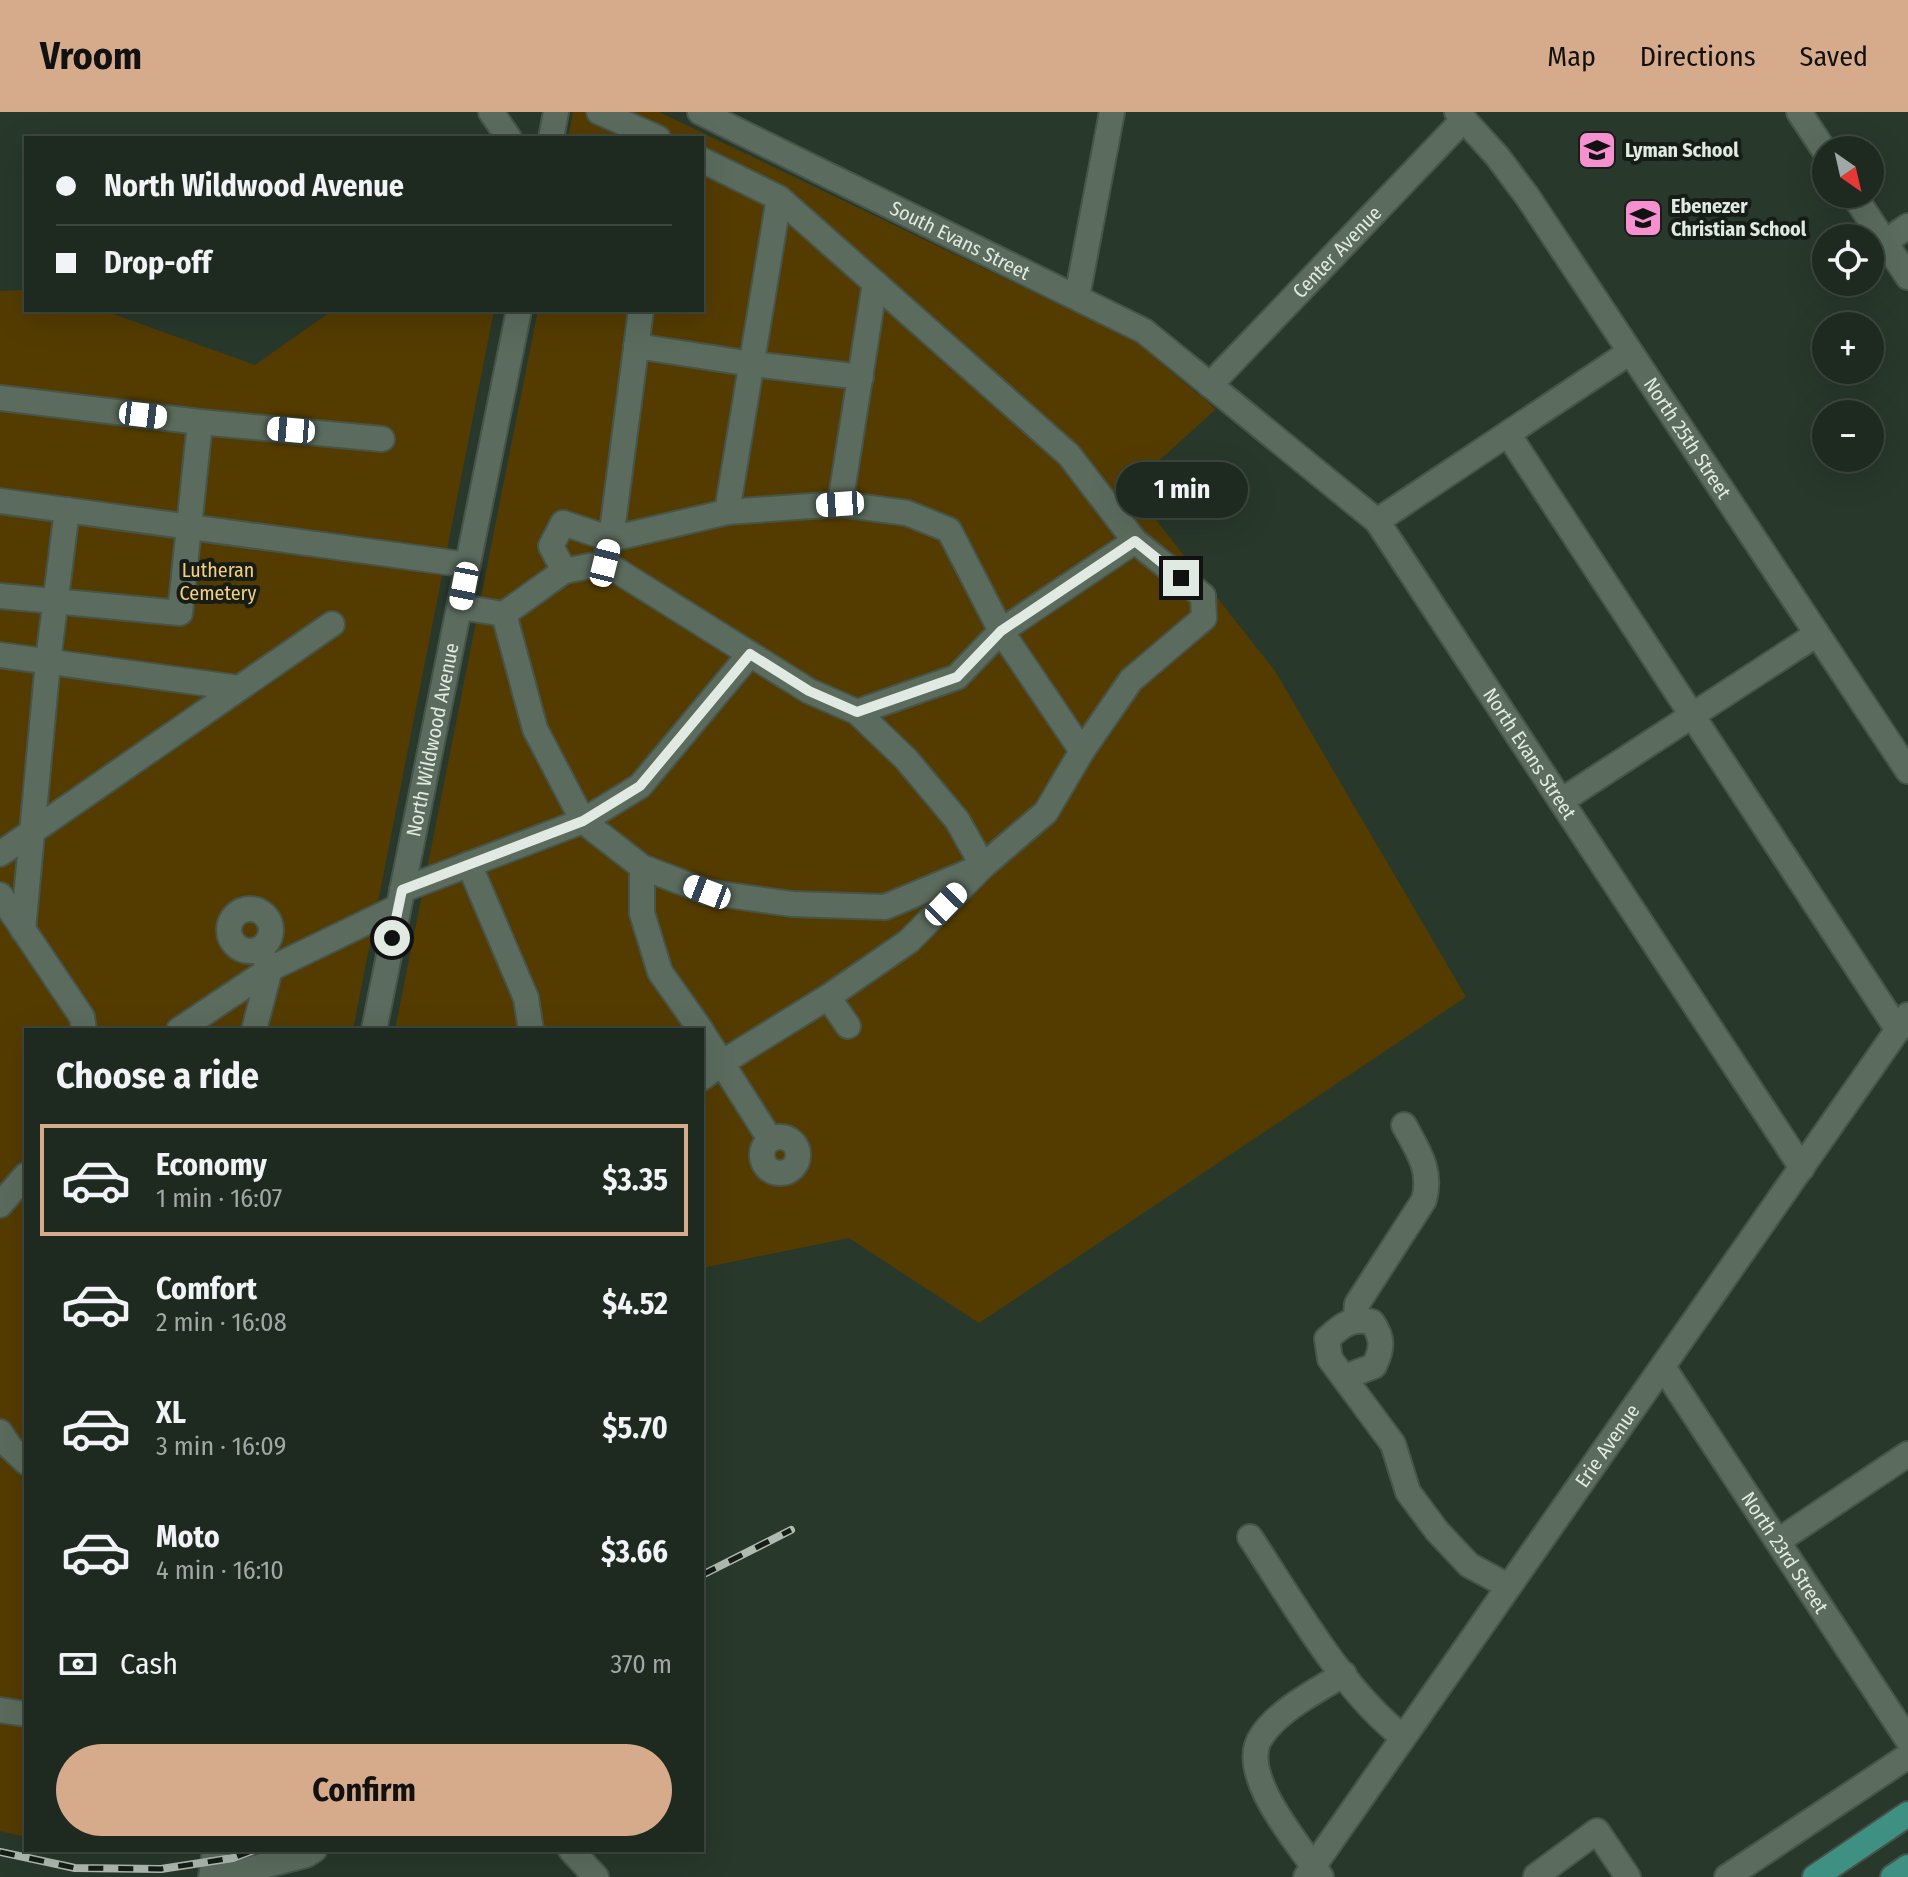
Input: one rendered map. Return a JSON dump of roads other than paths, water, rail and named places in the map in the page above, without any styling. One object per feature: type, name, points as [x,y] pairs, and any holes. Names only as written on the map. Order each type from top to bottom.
[{"type":"main road","points":[[1815,1877],[1908,1814]]},
{"type":"main road","points":[[1893,1877],[1908,1867]]},
{"type":"street","points":[[491,112],[508,136]]},
{"type":"street","points":[[551,136],[556,112]]},
{"type":"street","points":[[599,112],[653,136]]},
{"type":"street","name":"South Evans Street","points":[[700,112],[1144,331],[1210,385]]},
{"type":"street","points":[[1077,297],[1112,112]]},
{"type":"street","points":[[1799,112],[1815,136]]},
{"type":"street","name":"North 25th Street","points":[[1460,116],[1497,156],[1527,196],[1908,771]]},
{"type":"street","name":"Center Avenue","points":[[1210,385],[1460,116]]},
{"type":"street","points":[[704,161],[779,198],[1069,455],[1135,541],[1203,596],[1204,618],[1131,680],[1082,751],[1046,812],[983,866],[909,941],[704,1076]]},
{"type":"street","points":[[727,512],[779,198]]},
{"type":"street","points":[[1862,208],[1908,277]]},
{"type":"street","points":[[1885,242],[1908,226]]},
{"type":"street","points":[[840,504],[875,283]]},
{"type":"street","name":"North Wildwood Avenue","points":[[374,1028],[519,312]]},
{"type":"street","points":[[605,563],[611,539],[641,312]]},
{"type":"street","points":[[636,346],[861,377]]},
{"type":"street","points":[[1377,521],[1630,352]]},
{"type":"street","name":"North Evans Street","points":[[1210,385],[1377,521],[1802,1168]]},
{"type":"street","points":[[0,398],[200,422],[382,439]]},
{"type":"street","points":[[0,596],[180,613],[200,422]]},
{"type":"street","points":[[1508,434],[1692,716],[1903,1022]]},
{"type":"street","points":[[0,501],[468,565]]},
{"type":"street","points":[[564,571],[551,546],[563,523],[611,539],[727,512],[840,504],[907,513],[949,530],[1001,631],[1082,751]]},
{"type":"street","points":[[23,930],[48,661],[67,510]]},
{"type":"street","points":[[857,712],[957,677],[1001,631],[1135,541]]},
{"type":"street","points":[[460,607],[504,614],[564,571],[605,563],[809,691],[857,712],[906,759],[957,820],[983,866]]},
{"type":"street","points":[[504,614],[535,729],[583,821],[642,867],[707,892],[792,904],[885,907],[983,866]]},
{"type":"street","points":[[0,854],[332,624]]},
{"type":"street","points":[[1561,801],[1817,634]]},
{"type":"street","points":[[181,1028],[264,959],[400,899],[469,864],[583,821],[640,786],[750,654]]},
{"type":"street","points":[[0,655],[239,688]]},
{"type":"street","points":[[469,864],[526,998],[531,1028]]},
{"type":"street","points":[[642,867],[642,913],[660,972],[699,1028]]},
{"type":"street","points":[[0,895],[82,1017],[84,1028]]},
{"type":"street","points":[[254,1028],[264,959]]},
{"type":"street","points":[[828,997],[848,1026]]},
{"type":"street","name":"Erie Avenue","points":[[1314,1873],[1403,1737],[1903,1022]]},
{"type":"street","points":[[704,1035],[770,1139]]},
{"type":"street","points":[[1356,1319],[1357,1304],[1424,1200],[1427,1172],[1404,1125]]},
{"type":"street","points":[[0,1205],[24,1177]]},
{"type":"street","points":[[1345,1377],[1374,1366],[1381,1352],[1381,1336],[1372,1322],[1356,1319],[1338,1329],[1327,1339],[1330,1359],[1393,1444],[1408,1492],[1437,1531],[1469,1565],[1508,1586]]},
{"type":"street","name":"North 23rd Street","points":[[1663,1367],[1908,1740]]},
{"type":"street","points":[[0,1432],[24,1460]]},
{"type":"street","points":[[1778,1541],[1908,1454]]},
{"type":"street","points":[[1250,1537],[1375,1715],[1403,1737]]},
{"type":"street","points":[[1314,1873],[1261,1782],[1256,1760],[1259,1738],[1290,1708],[1344,1674]]},
{"type":"street","points":[[0,1710],[24,1714]]},
{"type":"street","points":[[1727,1877],[1908,1756]]},
{"type":"street","points":[[1536,1876],[1597,1831],[1628,1877]]},
{"type":"street","points":[[211,1877],[215,1852]]},
{"type":"street","points":[[219,1877],[311,1852]]},
{"type":"street","points":[[573,1852],[596,1877]]},
{"type":"railway","points":[[704,1574],[791,1530]]},
{"type":"railway","points":[[0,1852],[75,1868],[161,1869],[233,1858],[249,1852]]},
{"type":"place","name":"Lyman School","points":[[1597,150]]},
{"type":"place","name":"Ebenezer Christian School","points":[[1643,218]]},
{"type":"park label","name":"Lutheran Cemetery","points":[[218,582]]}]
